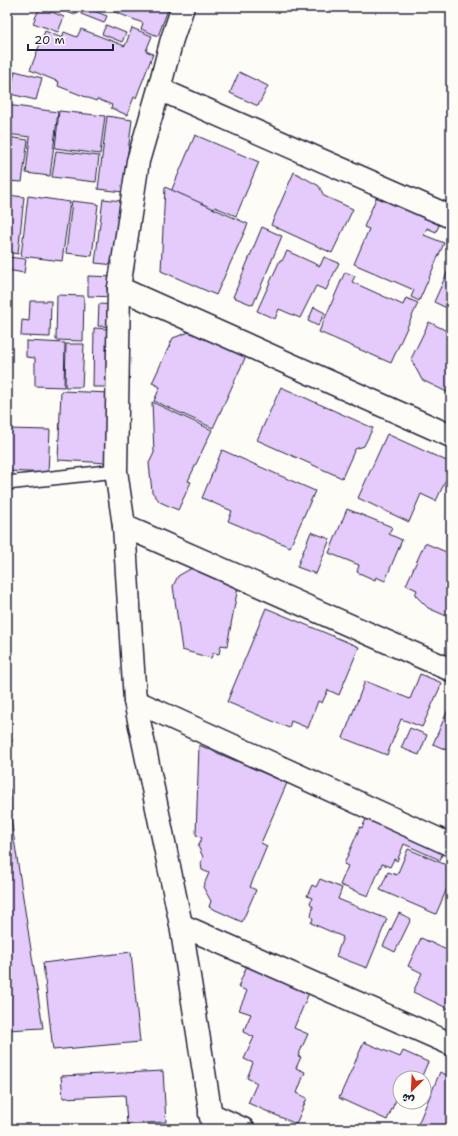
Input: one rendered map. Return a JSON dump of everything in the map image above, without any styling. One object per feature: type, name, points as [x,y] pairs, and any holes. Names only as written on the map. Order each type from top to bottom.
[{"type":"street","points":[[183,7],[172,39],[160,89],[138,161],[119,288],[116,471],[124,526],[135,701],[181,925],[212,1122],[243,1129]]},
{"type":"street","points":[[160,89],[451,217]]},
{"type":"street","points":[[119,288],[451,436]]},
{"type":"street","points":[[124,526],[451,670]]},
{"type":"street","points":[[135,701],[451,845]]},
{"type":"street","points":[[181,925],[451,1044]]},
{"type":"lane","points":[[7,484],[116,471]]},
{"type":"building","points":[[40,7],[64,17],[58,32],[33,23]]},
{"type":"building","points":[[54,7],[79,7],[75,15]]},
{"type":"building","points":[[84,7],[107,16],[104,23],[81,14]]},
{"type":"building","points":[[102,7],[169,7],[158,36],[141,29],[143,23]]},
{"type":"building","points":[[106,25],[126,33],[122,42],[102,34]]},
{"type":"building","points":[[132,28],[152,36],[146,51],[153,54],[136,98],[134,97],[127,115],[111,108],[112,105],[97,99],[96,101],[58,86],[59,82],[30,70],[45,31],[62,38],[64,32],[77,37],[81,29],[125,46]]},
{"type":"building","points":[[15,71],[42,78],[36,100],[10,94]]},
{"type":"building","points":[[239,72],[268,86],[258,106],[230,93]]},
{"type":"building","points":[[7,105],[58,112],[50,176],[26,173],[30,137],[7,134]]},
{"type":"building","points":[[59,111],[105,116],[100,154],[55,148]]},
{"type":"building","points":[[107,116],[132,120],[123,192],[98,189]]},
{"type":"building","points":[[195,135],[259,162],[236,216],[215,207],[210,219],[167,201]]},
{"type":"building","points":[[7,137],[28,140],[22,182],[7,181]]},
{"type":"building","points":[[56,151],[99,156],[96,182],[52,177]]},
{"type":"building","points":[[294,172],[319,186],[324,196],[353,209],[332,253],[271,225]]},
{"type":"building","points":[[165,187],[248,224],[216,295],[161,271]]},
{"type":"building","points":[[7,195],[24,197],[18,254],[7,252]]},
{"type":"building","points":[[28,196],[70,202],[62,261],[21,256]]},
{"type":"building","points":[[377,196],[440,223],[436,232],[427,228],[424,235],[444,243],[419,301],[411,297],[414,290],[354,264],[369,229],[364,227]]},
{"type":"building","points":[[103,199],[122,201],[115,265],[95,263]]},
{"type":"building","points":[[72,201],[98,204],[92,256],[66,253]]},
{"type":"building","points":[[262,227],[282,236],[253,305],[233,297]]},
{"type":"building","points":[[287,251],[320,266],[324,257],[339,263],[326,290],[316,286],[300,318],[279,309],[275,319],[257,311],[280,260],[282,261]]},
{"type":"building","points":[[7,257],[26,259],[24,273],[7,270]]},
{"type":"building","points":[[451,264],[451,310],[434,302]]},
{"type":"building","points":[[345,272],[355,276],[352,282],[403,305],[406,298],[418,303],[391,363],[319,332]]},
{"type":"building","points":[[88,276],[117,277],[117,297],[88,296]]},
{"type":"building","points":[[57,295],[84,296],[83,341],[56,340]]},
{"type":"building","points":[[30,301],[51,301],[50,337],[21,336],[22,320],[29,321]]},
{"type":"building","points":[[99,304],[115,305],[114,327],[98,326]]},
{"type":"building","points":[[314,307],[325,313],[318,326],[308,321]]},
{"type":"building","points":[[429,322],[451,333],[451,394],[422,380],[411,359]]},
{"type":"building","points":[[94,328],[109,329],[107,387],[93,387]]},
{"type":"building","points":[[192,331],[246,356],[213,428],[154,401],[160,387],[152,383],[173,338]]},
{"type":"building","points":[[26,341],[65,343],[64,387],[35,386],[35,358],[26,357]]},
{"type":"building","points":[[66,344],[84,344],[82,387],[65,387]]},
{"type":"building","points":[[281,387],[373,428],[364,446],[355,449],[342,478],[257,440]]},
{"type":"building","points":[[61,391],[111,393],[108,463],[58,460]]},
{"type":"building","points":[[152,402],[212,430],[188,481],[191,482],[178,510],[160,502],[152,492],[149,463],[154,453]]},
{"type":"building","points":[[7,429],[50,430],[48,473],[7,471]]},
{"type":"building","points":[[387,434],[451,463],[451,469],[436,501],[421,494],[409,522],[358,498]]},
{"type":"building","points":[[222,450],[315,491],[290,547],[228,521],[232,511],[202,498]]},
{"type":"building","points":[[347,509],[392,527],[389,534],[402,540],[385,581],[376,577],[375,580],[357,572],[359,565],[329,553]]},
{"type":"building","points":[[311,532],[330,539],[316,574],[297,567]]},
{"type":"building","points":[[425,543],[451,554],[451,618],[428,608],[415,595],[417,590],[406,585]]},
{"type":"building","points":[[192,568],[238,587],[227,646],[221,645],[219,654],[213,653],[211,658],[182,650],[173,586],[178,576]]},
{"type":"building","points":[[266,608],[359,647],[339,695],[328,690],[322,703],[318,701],[308,728],[291,721],[289,728],[227,702]]},
{"type":"building","points":[[420,674],[442,683],[422,727],[401,719],[387,755],[343,738],[365,681],[410,699]]},
{"type":"building","points":[[451,703],[451,752],[433,744]]},
{"type":"building","points":[[7,704],[12,742],[7,742]]},
{"type":"building","points":[[410,728],[427,735],[419,755],[401,748]]},
{"type":"building","points":[[199,745],[287,783],[261,843],[267,846],[250,887],[256,890],[242,922],[209,907],[211,901],[203,887],[209,873],[202,870],[201,863],[203,857],[198,846],[202,838],[196,835]]},
{"type":"building","points":[[7,789],[10,789],[11,816],[7,816]]},
{"type":"building","points":[[7,819],[11,819],[43,1028],[7,1030]]},
{"type":"building","points":[[366,819],[443,852],[440,860],[404,844],[397,861],[394,859],[390,867],[382,864],[368,896],[340,885],[348,866],[344,864],[360,827],[362,828]]},
{"type":"building","points":[[408,849],[451,867],[451,879],[436,914],[380,890],[388,872],[397,875]]},
{"type":"building","points":[[320,879],[342,888],[338,899],[387,919],[367,968],[336,956],[343,937],[311,923],[313,919],[311,916],[313,907],[310,903],[312,898],[307,896],[312,885],[316,887]]},
{"type":"building","points":[[399,913],[411,919],[395,952],[383,946]]},
{"type":"building","points":[[421,938],[451,952],[451,1010],[413,992],[422,973],[408,966]]},
{"type":"building","points":[[131,952],[140,1042],[53,1050],[43,963]]},
{"type":"building","points":[[249,961],[311,988],[294,1028],[308,1034],[298,1056],[301,1057],[296,1068],[305,1072],[297,1093],[307,1098],[296,1124],[248,1103],[257,1083],[247,1078],[253,1063],[244,1059],[254,1037],[243,1032],[251,1014],[239,1010],[247,991],[238,987]]},
{"type":"building","points":[[364,1042],[400,1057],[403,1051],[428,1062],[424,1070],[392,1070],[392,1109],[387,1120],[339,1098]]},
{"type":"building","points":[[163,1071],[166,1122],[127,1124],[125,1095],[63,1098],[61,1076]]},
{"type":"building","points":[[440,1072],[451,1077],[451,1129],[416,1129],[424,1110],[432,1110],[432,1091]]}]
